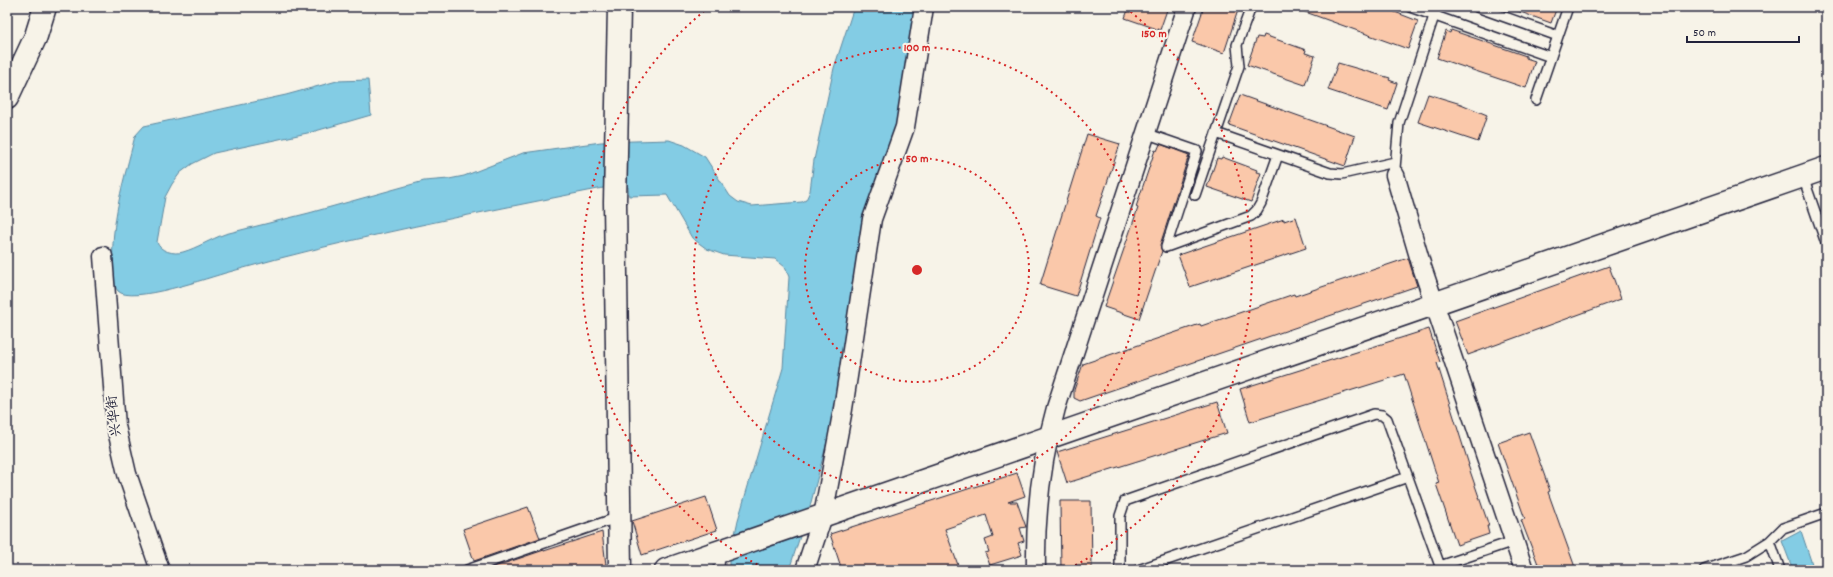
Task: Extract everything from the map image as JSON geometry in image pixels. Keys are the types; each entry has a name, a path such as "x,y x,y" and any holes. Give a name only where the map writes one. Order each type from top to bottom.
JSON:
{"street":[{"path":"7,98 32,48 44,7"},
{"path":"619,7 615,202 620,570"},
{"path":"805,570 815,519 843,410 872,219 904,127 924,7"},
{"path":"1036,570 1036,520 1039,492 1048,438 1056,408 1187,7"},
{"path":"666,570 723,556 815,519 1826,168"},
{"path":"1395,169 1434,304 1524,570"},
{"name":"兴华街","path":"103,256 116,426 127,474 160,570"}],"lane":[{"path":"1195,195 1239,66 1237,45 1251,7"},
{"path":"1410,7 1436,11 1551,57"},
{"path":"1477,7 1558,36"},
{"path":"1536,100 1568,7"},
{"path":"1216,133 1330,173 1342,174 1395,169 1399,123 1436,11"},
{"path":"1145,133 1198,151 1166,247 1250,216 1257,210 1261,203 1278,155"},
{"path":"1803,177 1826,243"},
{"path":"1120,570 1120,516 1125,501 1370,414 1378,414 1387,419 1440,566 1514,541"},
{"path":"1138,570 1408,477"},
{"path":"1704,570 1746,556 1770,541 1783,528 1826,513"},
{"path":"467,570 619,517"},
{"path":"1770,541 1780,570"}],"water":[{"path":"854,7 918,7 904,98 832,423 810,506 789,570 729,570 729,562 738,520 783,368 789,277 785,267 775,259 724,255 707,249 692,238 667,195 629,196 628,187 603,188 462,216 368,237 275,259 171,289 138,295 126,294 118,291 115,286 113,252 116,218 122,185 135,136 144,126 286,95 337,81 368,80 371,115 312,132 214,153 192,164 180,173 165,197 157,242 158,245 167,252 179,253 225,234 309,213 424,181 464,176 523,153 601,142 669,140 684,145 705,157 730,196 738,202 752,206 802,202 806,200 810,191 814,160 834,68"},
{"path":"1801,531 1814,570 1793,570 1782,541"}],"building":[{"path":"1129,7 1168,7 1160,30 1125,18"},
{"path":"1204,7 1239,7 1224,53 1192,42"},
{"path":"1298,7 1382,7 1418,21 1408,49 1297,9"},
{"path":"1512,7 1557,7 1551,23 1512,9"},
{"path":"1451,30 1526,56 1526,58 1535,61 1526,88 1437,58 1446,31 1450,33"},
{"path":"1264,35 1306,50 1305,53 1315,56 1305,85 1247,65 1257,37 1263,38"},
{"path":"1338,63 1390,78 1389,80 1397,83 1388,110 1328,90"},
{"path":"1428,94 1461,104 1487,115 1478,142 1418,122"},
{"path":"1240,95 1355,136 1345,166 1229,125"},
{"path":"1087,134 1120,144 1096,216 1100,218 1076,296 1040,285"},
{"path":"1160,144 1189,155 1160,245 1162,251 1139,319 1104,307 1138,208 1136,207 1155,150 1157,151"},
{"path":"1222,157 1257,170 1256,172 1261,173 1251,202 1207,187 1217,158 1221,159"},
{"path":"1296,217 1306,248 1190,287 1178,255 1284,219 1284,221"},
{"path":"1408,258 1417,286 1080,401 1074,398 1074,390 1083,364 1200,324 1201,326 1294,294 1295,296"},
{"path":"1609,266 1621,299 1468,355 1455,321"},
{"path":"1429,329 1440,362 1437,363 1468,465 1489,526 1487,526 1489,534 1457,545 1436,484 1439,483 1404,374 1250,422 1240,389"},
{"path":"1217,402 1227,433 1067,483 1057,452"},
{"path":"1529,432 1550,491 1548,492 1576,570 1543,570 1541,564 1538,564 1521,520 1525,519 1498,443"},
{"path":"1017,473 1025,496 1008,502 1017,502 1026,527 1020,528 1024,541 1018,543 1022,555 990,565 985,553 989,552 985,540 993,537 986,515 945,529 958,565 958,570 842,570 830,534"},
{"path":"706,497 717,530 642,555 632,521"},
{"path":"1060,501 1091,501 1092,570 1061,570"},
{"path":"528,507 540,538 474,561 463,529"},
{"path":"602,532 606,565 589,570 485,570 544,550"}]}
